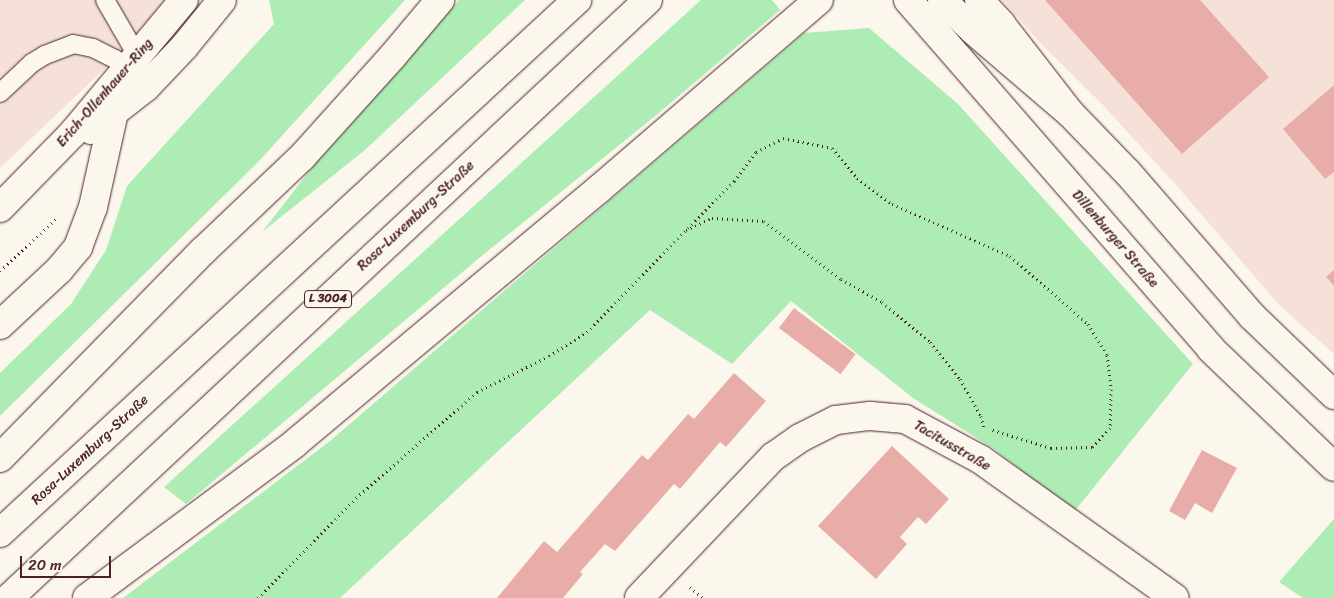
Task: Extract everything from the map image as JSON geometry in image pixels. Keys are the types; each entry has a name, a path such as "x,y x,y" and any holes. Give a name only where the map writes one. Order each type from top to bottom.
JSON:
{"main road":[{"name":"Erich-Ollenhauer-Ring","path":"0,208 24,185 133,63 184,0"},
{"name":"Erich-Ollenhauer-Ring","path":"24,185 146,87 184,47 222,0"},
{"path":"0,458 204,250 302,156 392,57 440,0"},
{"name":"Rosa-Luxemburg-Straße","path":"0,533 577,0"},
{"name":"Rosa-Luxemburg-Straße","path":"9,598 648,0"},
{"path":"87,598 294,444 606,183 819,0"},
{"name":"Dillenburger Straße","path":"908,0 1211,349 1334,467"},
{"path":"942,0 1070,113 1128,173 1252,316 1334,395"},
{"path":"978,0 1001,24 1070,113"},
{"name":"Erich-Ollenhauer-Ring","path":"0,325 59,270 78,247 93,207 114,112"},
{"name":"Tacitusstraße","path":"639,598 773,457 800,438 836,420 870,416 905,419 980,459 1175,598"}],"lane":[{"path":"105,0 133,63"},
{"path":"0,93 32,63 45,55 73,44 93,48 115,59 133,63"}],"path":[{"path":"258,598 356,498 477,392 549,356 587,332 734,181 756,152 783,138 832,148 857,178 892,204 1010,256 1088,324 1107,355 1111,389 1110,428 1092,447 1051,448 984,427"},
{"path":"0,271 58,217"},
{"path":"686,230 712,218 764,220 841,279 882,302 930,342 960,379 981,416 984,427 983,436"},
{"path":"689,586 703,598"}],"shaded area":[{"path":"0,0 172,0 115,59 0,168"},
{"path":"1002,0 1334,0 1334,354 1279,305 1176,185 1101,103 1042,45"}],"green space":[{"path":"269,0 405,0 260,160 0,416 0,373 71,304 106,250 127,186 274,24"},
{"path":"459,0 525,0 365,150 262,232 325,151"},
{"path":"701,0 772,0 780,10 654,117 484,254 186,504 164,487"},
{"path":"869,28 958,104 1193,364 1074,512 994,449 913,398 791,301 732,364 650,310 340,598 123,598 330,441 804,33"},
{"path":"1334,519 1334,598 1303,598 1279,582"}],"building":[{"path":"1045,0 1200,0 1269,77 1182,154"},
{"path":"1334,85 1334,172 1325,179 1283,129"},
{"path":"1334,270 1334,286 1326,277"},
{"path":"794,308 855,354 840,374 779,328"},
{"path":"734,373 766,401 726,447 720,442 680,489 674,484 615,551 605,544 580,572 583,574 563,598 497,598 544,541 557,552 642,455 648,460 688,414 694,419"},
{"path":"892,446 949,499 926,524 918,517 900,537 907,544 876,579 818,526"},
{"path":"1202,450 1237,468 1212,513 1195,503 1185,520 1169,511"}]}
